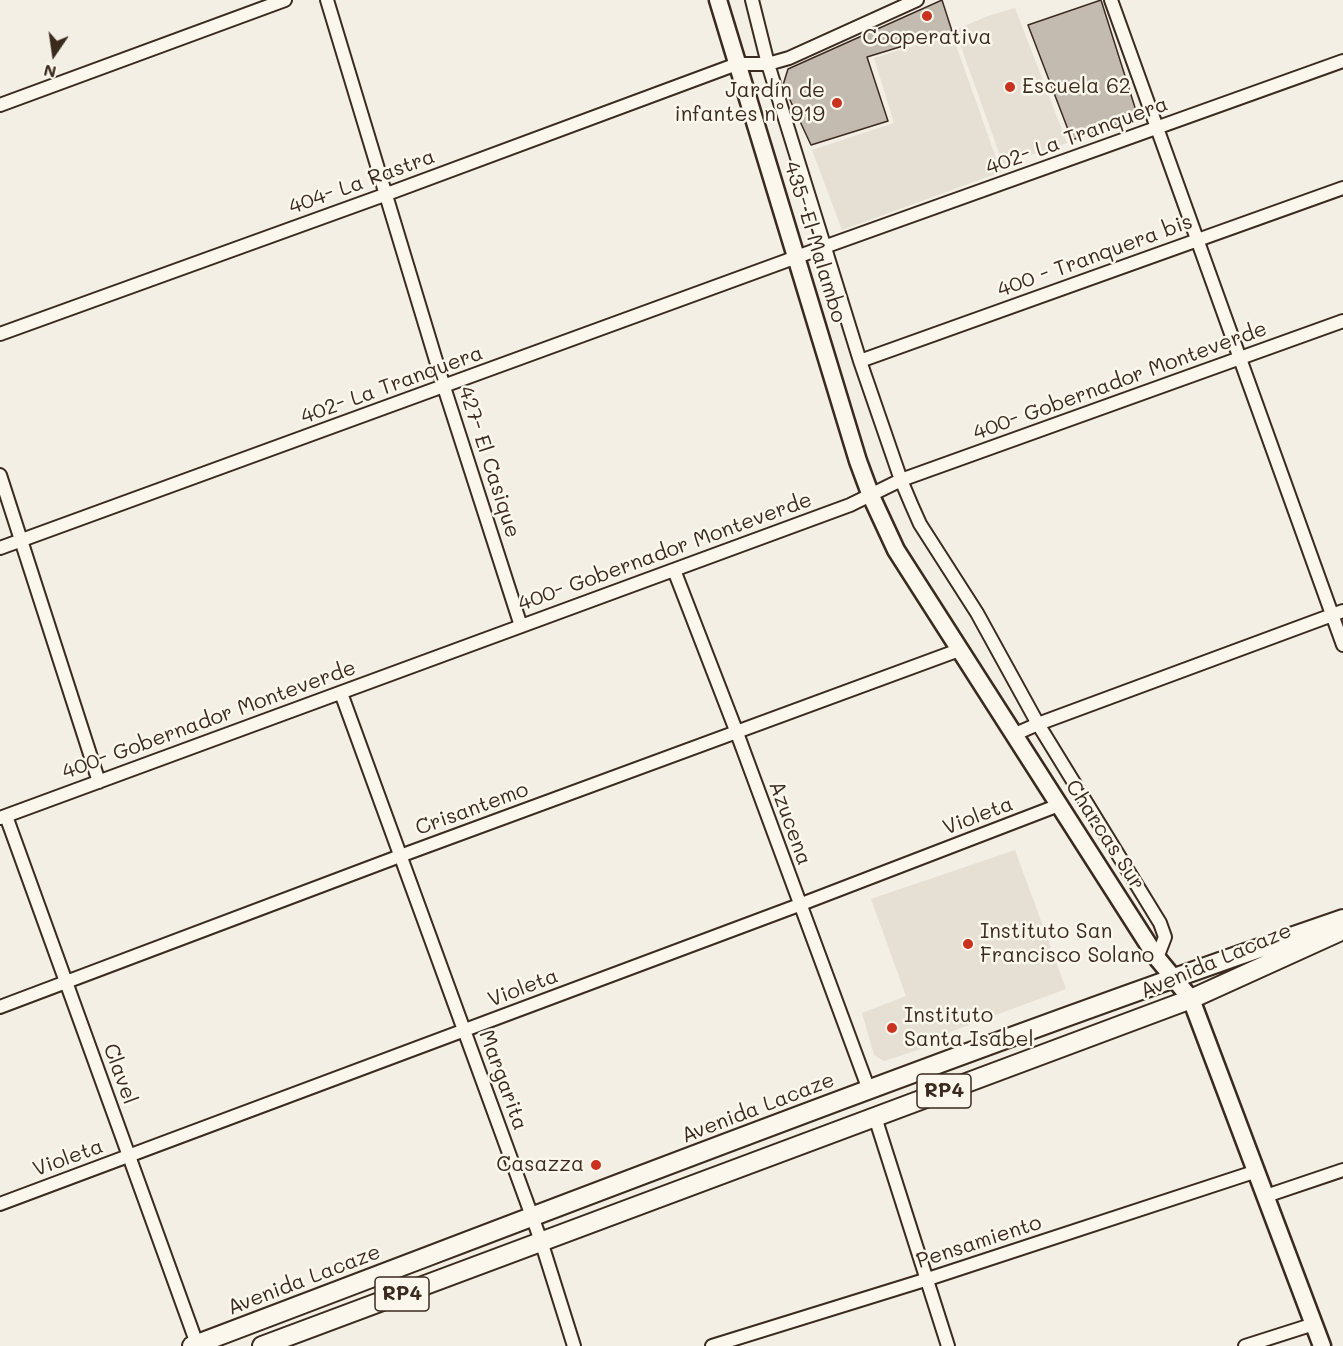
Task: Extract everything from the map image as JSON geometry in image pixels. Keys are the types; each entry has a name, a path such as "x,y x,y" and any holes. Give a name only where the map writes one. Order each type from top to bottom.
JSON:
{"main road":[{"name":"435- El Malambo","path":"718,0 871,496"},
{"name":"Charcas Sur","path":"871,496 896,550 1013,735 1157,958 1191,999 1322,1346"},
{"name":"Avenida Lacaze","path":"195,1345 868,1090 1173,977 1343,919"},
{"name":"Avenida Lacaze","path":"262,1346 1191,999 1343,930"},
{"path":"541,1241 553,1224 562,1217 630,1188 807,1122 868,1090"}],"street":[{"path":"0,105 285,0"},
{"name":"427- El Casique","path":"327,0 444,387 521,626"},
{"path":"752,0 768,64 824,247 901,480 920,524 977,613 1038,724 1160,923 1165,937 1157,958"},
{"path":"737,64 768,64 789,58 917,0"},
{"path":"1111,0 1240,359 1337,613 1343,645"},
{"name":"402- La Tranquera","path":"0,548 824,247 1343,61"},
{"name":"404- La Rastra","path":"0,334 737,64"},
{"name":"400 - Tranquera bis","path":"860,361 1343,188"},
{"name":"400- Gobernador Monteverde","path":"3,817 674,570 871,496 901,480 1343,321"},
{"path":"0,475 99,782"},
{"name":"Azucena","path":"674,570 737,733 868,1090"},
{"path":"1013,735 1337,613"},
{"name":"Crisantemo","path":"0,1007 400,856 959,650"},
{"name":"Margarita","path":"340,693 533,1217 574,1346"},
{"name":"Violeta","path":"0,1204 799,905 1059,805"},
{"name":"Clavel","path":"3,817 66,982 195,1345"},
{"path":"875,1117 948,1346"},
{"path":"1266,1196 1343,1170"},
{"name":"Pensamiento","path":"712,1346 928,1279 1257,1172"},
{"path":"1245,1346 1314,1324"}],"shaded area":[{"name":"Escuela 62","path":"1015,8 1067,143 1003,164 955,30"},
{"path":"952,34 1001,172 842,230 812,150 894,123 874,58"},
{"name":"Instituto San Francisco Solano","path":"1015,850 1066,989 923,1042 924,1048 884,1061 874,1055 862,1013 906,996 871,899"}],"building":[{"name":"Jardín de infantes n° 919","path":"942,0 952,31 867,57 888,121 811,145 783,85 788,69"},
{"path":"1101,0 1138,117 1072,140 1028,25"}],"place":[{"name":"Cooperativa","path":"927,16"},
{"name":"Escuela 62","path":"1010,87"},
{"name":"Jardín de infantes n° 919","path":"837,103"},
{"name":"Instituto San Francisco Solano","path":"968,944"},
{"name":"Instituto Santa Isabel","path":"892,1028"},
{"name":"Casazza","path":"596,1165"}]}
